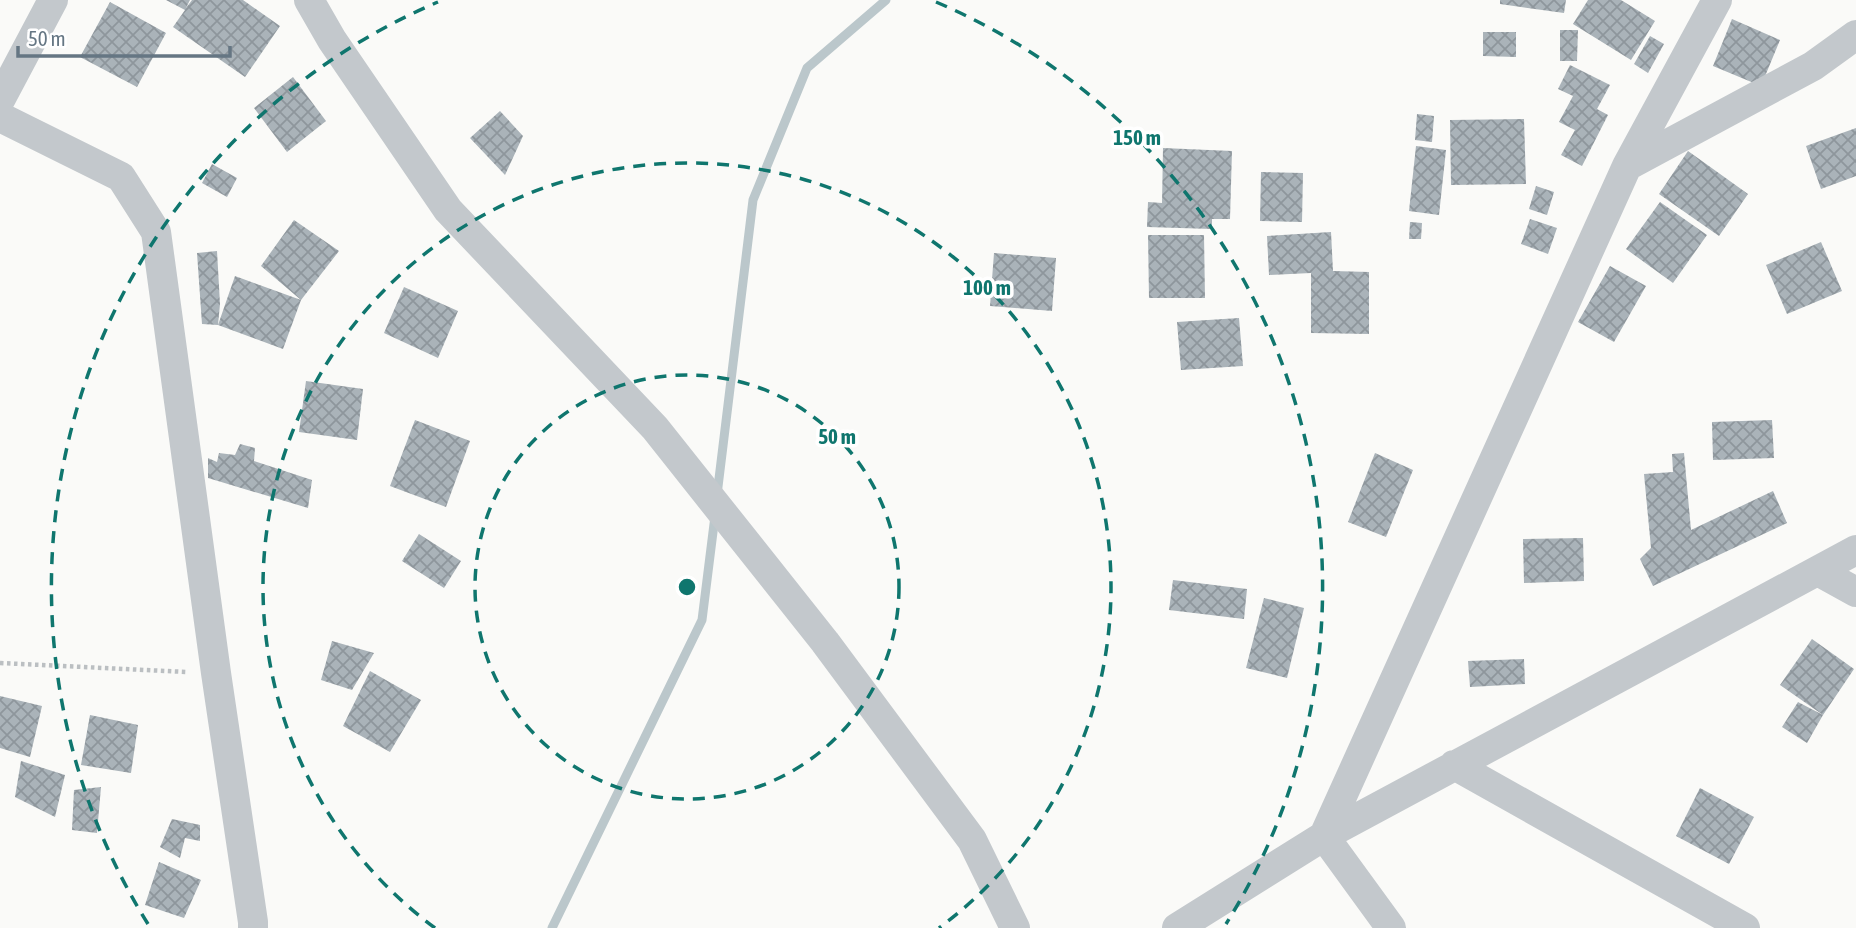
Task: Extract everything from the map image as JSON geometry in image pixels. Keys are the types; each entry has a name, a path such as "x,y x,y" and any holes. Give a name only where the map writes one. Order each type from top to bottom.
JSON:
{"street":[{"path":"0,100 53,0"},
{"path":"309,0 332,40 448,210 654,428 825,642 972,840 1015,928"},
{"path":"1324,836 1627,166 1717,0"},
{"path":"1627,166 1813,66 1856,35"},
{"path":"0,117 121,177 156,232 253,928"},
{"path":"1177,928 1324,836 1856,550"},
{"path":"1818,571 1856,592"},
{"path":"1454,765 1745,928"},
{"path":"1324,836 1391,928"}],"path":[{"path":"0,663 216,674"}],"building":[{"path":"166,0 190,0 186,8 192,0 243,0 280,26 245,77 173,27 185,10"},
{"path":"1500,0 1566,0 1564,13 1500,4"},
{"path":"1588,0 1621,0 1655,21 1631,60 1573,24"},
{"path":"110,2 166,33 137,87 80,57"},
{"path":"1732,19 1780,40 1761,86 1713,66"},
{"path":"1560,30 1578,30 1577,61 1560,61"},
{"path":"1483,32 1516,32 1516,57 1483,56"},
{"path":"1650,36 1664,44 1648,73 1634,64"},
{"path":"1570,65 1610,85 1597,109 1608,115 1582,166 1561,155 1575,130 1559,122 1573,96 1558,89"},
{"path":"293,77 326,121 287,152 254,108"},
{"path":"500,111 523,136 505,175 470,138"},
{"path":"1417,114 1434,116 1432,142 1415,140"},
{"path":"1524,119 1526,184 1451,185 1450,120"},
{"path":"1856,128 1856,176 1821,189 1806,146"},
{"path":"1416,146 1446,150 1439,215 1409,211"},
{"path":"1163,148 1232,151 1230,219 1212,219 1212,229 1147,227 1148,202 1162,203"},
{"path":"1688,151 1748,194 1719,236 1659,194"},
{"path":"212,164 237,178 227,197 202,183"},
{"path":"1261,172 1303,173 1302,222 1260,221"},
{"path":"1536,186 1554,192 1547,215 1529,209"},
{"path":"1660,202 1707,235 1673,283 1626,249"},
{"path":"1530,219 1557,228 1548,254 1521,244"},
{"path":"294,220 339,251 301,300 261,266"},
{"path":"1410,222 1422,223 1421,239 1409,239"},
{"path":"1331,232 1333,271 1369,272 1369,334 1311,333 1311,273 1269,275 1267,236"},
{"path":"1148,235 1204,235 1205,298 1149,298"},
{"path":"1821,242 1842,291 1787,314 1766,265"},
{"path":"217,251 220,304 218,325 202,324 197,253"},
{"path":"994,253 1056,258 1052,311 990,306"},
{"path":"1610,266 1646,286 1614,342 1578,322"},
{"path":"235,276 301,300 283,349 218,325"},
{"path":"404,287 458,311 438,358 384,333"},
{"path":"1239,318 1243,366 1181,370 1177,322"},
{"path":"306,381 363,389 357,440 299,432"},
{"path":"415,420 470,441 446,507 390,486"},
{"path":"1772,420 1774,458 1713,460 1712,422"},
{"path":"240,444 255,448 254,461 312,480 308,508 208,478 208,458 217,462 219,453 235,455"},
{"path":"1375,453 1413,470 1386,537 1348,522"},
{"path":"1684,453 1691,530 1773,491 1787,523 1653,586 1640,559 1651,548 1644,474 1673,472 1672,454"},
{"path":"419,534 461,561 444,588 402,561"},
{"path":"1583,538 1584,581 1524,583 1523,539"},
{"path":"1173,580 1247,589 1244,619 1169,610"},
{"path":"1264,598 1304,608 1287,678 1246,668"},
{"path":"1812,639 1854,669 1823,715 1780,685"},
{"path":"332,641 374,653 352,690 321,680"},
{"path":"1524,659 1525,684 1470,687 1468,661"},
{"path":"370,671 421,700 390,752 343,726"},
{"path":"0,696 42,706 30,757 0,748"},
{"path":"1798,702 1823,715 1807,743 1782,727"},
{"path":"90,715 138,725 131,773 81,765"},
{"path":"21,761 65,775 55,817 15,797"},
{"path":"101,787 97,833 72,830 74,790"},
{"path":"1700,788 1754,817 1729,864 1676,836"},
{"path":"172,819 200,825 200,841 185,838 180,858 160,847"},
{"path":"159,862 201,880 184,918 145,905"}],"waterway":[{"path":"717,495 753,200 807,68 886,0"},
{"path":"552,928 702,620 715,516"}]}
